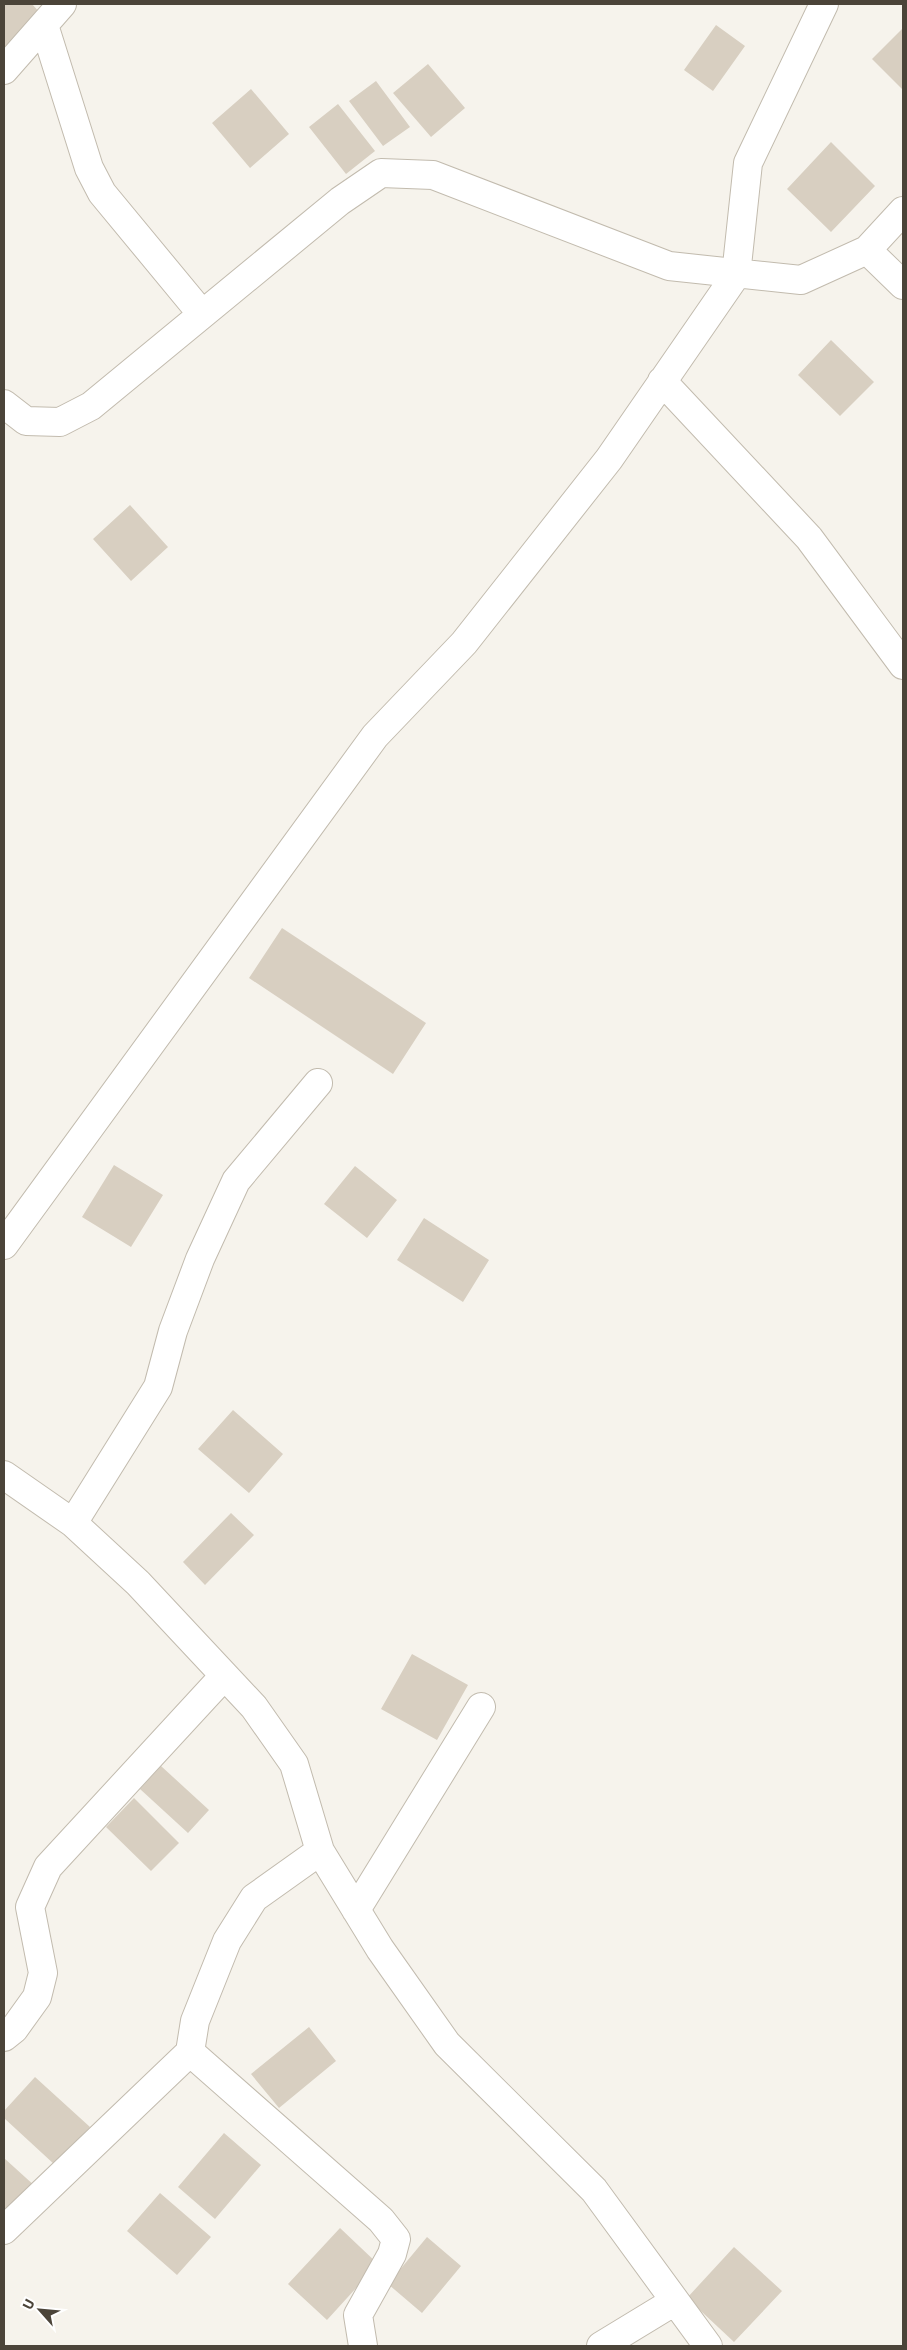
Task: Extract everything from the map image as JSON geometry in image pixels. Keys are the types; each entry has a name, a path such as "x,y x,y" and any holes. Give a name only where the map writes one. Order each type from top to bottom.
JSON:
{"street":[{"path":"4,70 62,4"},
{"path":"4,1246 375,736 464,643 609,459 736,274 748,164 824,4"},
{"path":"44,25 89,168 102,193 202,314"},
{"path":"4,404 26,421 60,422 91,406 340,201 381,174 433,175 669,266 801,280 867,250 903,211"},
{"path":"867,250 903,285"},
{"path":"662,381 809,538 903,665"},
{"path":"73,1523 158,1387 177,1322 200,1259 236,1181 318,1083"},
{"path":"4,1475 73,1523 138,1584 254,1707 294,1764 320,1852 380,1949 447,2044 594,2190 708,2346"},
{"path":"4,2037 14,2029 37,1997 43,1973 30,1907 48,1867 224,1676"},
{"path":"356,1910 482,1707"},
{"path":"4,2230 190,2052 195,2020 227,1941 254,1898 320,1852"},
{"path":"190,2052 381,2220 396,2239 392,2254 358,2315 362,2346"},
{"path":"601,2346 675,2301"}],"building":[{"path":"4,4 32,4 41,14 4,49"},
{"path":"716,25 745,46 713,91 684,70"},
{"path":"903,28 903,90 872,59"},
{"path":"428,64 465,108 431,137 393,93"},
{"path":"376,81 410,127 383,146 349,101"},
{"path":"251,89 289,134 250,168 212,123"},
{"path":"338,104 375,151 346,174 309,127"},
{"path":"831,142 875,186 831,232 787,189"},
{"path":"831,340 874,382 840,416 798,375"},
{"path":"130,505 168,547 131,581 93,539"},
{"path":"282,928 426,1023 393,1074 249,978"},
{"path":"114,1165 163,1195 131,1247 82,1217"},
{"path":"355,1166 397,1200 367,1238 324,1204"},
{"path":"424,1218 489,1260 463,1302 397,1260"},
{"path":"233,1410 283,1454 249,1493 198,1449"},
{"path":"231,1513 254,1535 205,1585 183,1562"},
{"path":"412,1654 468,1685 437,1740 381,1709"},
{"path":"161,1766 209,1810 188,1833 140,1789"},
{"path":"134,1798 179,1843 151,1871 106,1827"},
{"path":"309,2027 336,2061 279,2108 251,2074"},
{"path":"35,2077 90,2127 55,2165 4,2118 4,2111"},
{"path":"224,2133 261,2165 215,2219 178,2187"},
{"path":"4,2158 36,2187 4,2218"},
{"path":"160,2193 211,2237 177,2275 127,2231"},
{"path":"340,2228 378,2264 327,2320 288,2284"},
{"path":"427,2237 461,2266 422,2313 388,2284"},
{"path":"734,2247 782,2291 734,2342 687,2298"}]}
